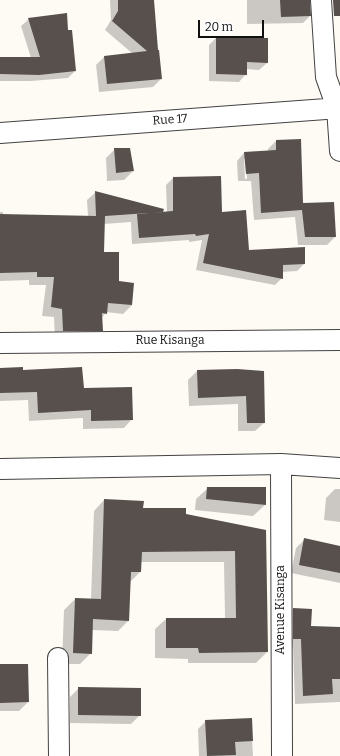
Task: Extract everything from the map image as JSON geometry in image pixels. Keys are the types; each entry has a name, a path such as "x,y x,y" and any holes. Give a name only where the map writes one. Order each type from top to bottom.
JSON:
{"street":[{"path":"321,0 326,77 339,108 340,150"},
{"name":"Rue 17","path":"0,133 339,108"},
{"name":"Rue Kisanga","path":"0,343 340,340"},
{"path":"0,469 281,464 340,468"},
{"name":"Avenue Kisanga","path":"281,464 282,756"},
{"path":"58,658 59,756"}],"building":[{"path":"118,0 154,0 162,79 107,84 104,56 147,51 112,21 118,11"},
{"path":"280,0 310,0 311,16 281,17"},
{"path":"333,0 340,0 340,16 334,16"},
{"path":"67,13 68,30 72,30 76,71 39,75 0,74 0,57 40,57 28,18"},
{"path":"216,37 268,38 268,63 247,62 247,75 216,74"},
{"path":"301,139 303,203 334,202 336,237 305,237 302,210 261,213 259,173 246,174 244,152 276,150 276,140"},
{"path":"114,148 130,148 134,171 116,173"},
{"path":"221,176 222,212 246,210 249,250 305,247 305,264 283,265 283,279 203,263 209,234 196,236 195,234 139,238 137,214 173,211 173,177"},
{"path":"95,191 164,209 163,212 105,216 104,252 119,252 119,281 134,283 132,305 108,303 107,314 102,313 103,331 63,331 62,309 51,307 54,277 37,277 37,272 0,273 0,214 96,216"},
{"path":"23,367 23,370 82,367 84,388 132,387 133,420 91,421 91,410 38,413 37,392 0,393 0,368"},
{"path":"237,369 264,371 265,423 247,423 246,396 198,398 197,370"},
{"path":"207,487 266,487 266,505 206,499"},
{"path":"104,499 144,501 143,508 186,508 186,514 266,530 268,652 199,653 198,648 166,648 166,618 236,618 235,551 142,552 141,572 131,572 129,621 93,619 92,654 73,653 75,598 101,599"},
{"path":"304,538 340,546 340,573 299,565"},
{"path":"293,608 312,609 311,626 340,627 340,679 332,679 333,694 303,696 301,639 293,639"},
{"path":"0,664 28,664 29,702 0,703"},
{"path":"78,687 141,688 141,716 78,715"},
{"path":"252,718 253,741 235,742 236,755 207,756 205,720"}]}
